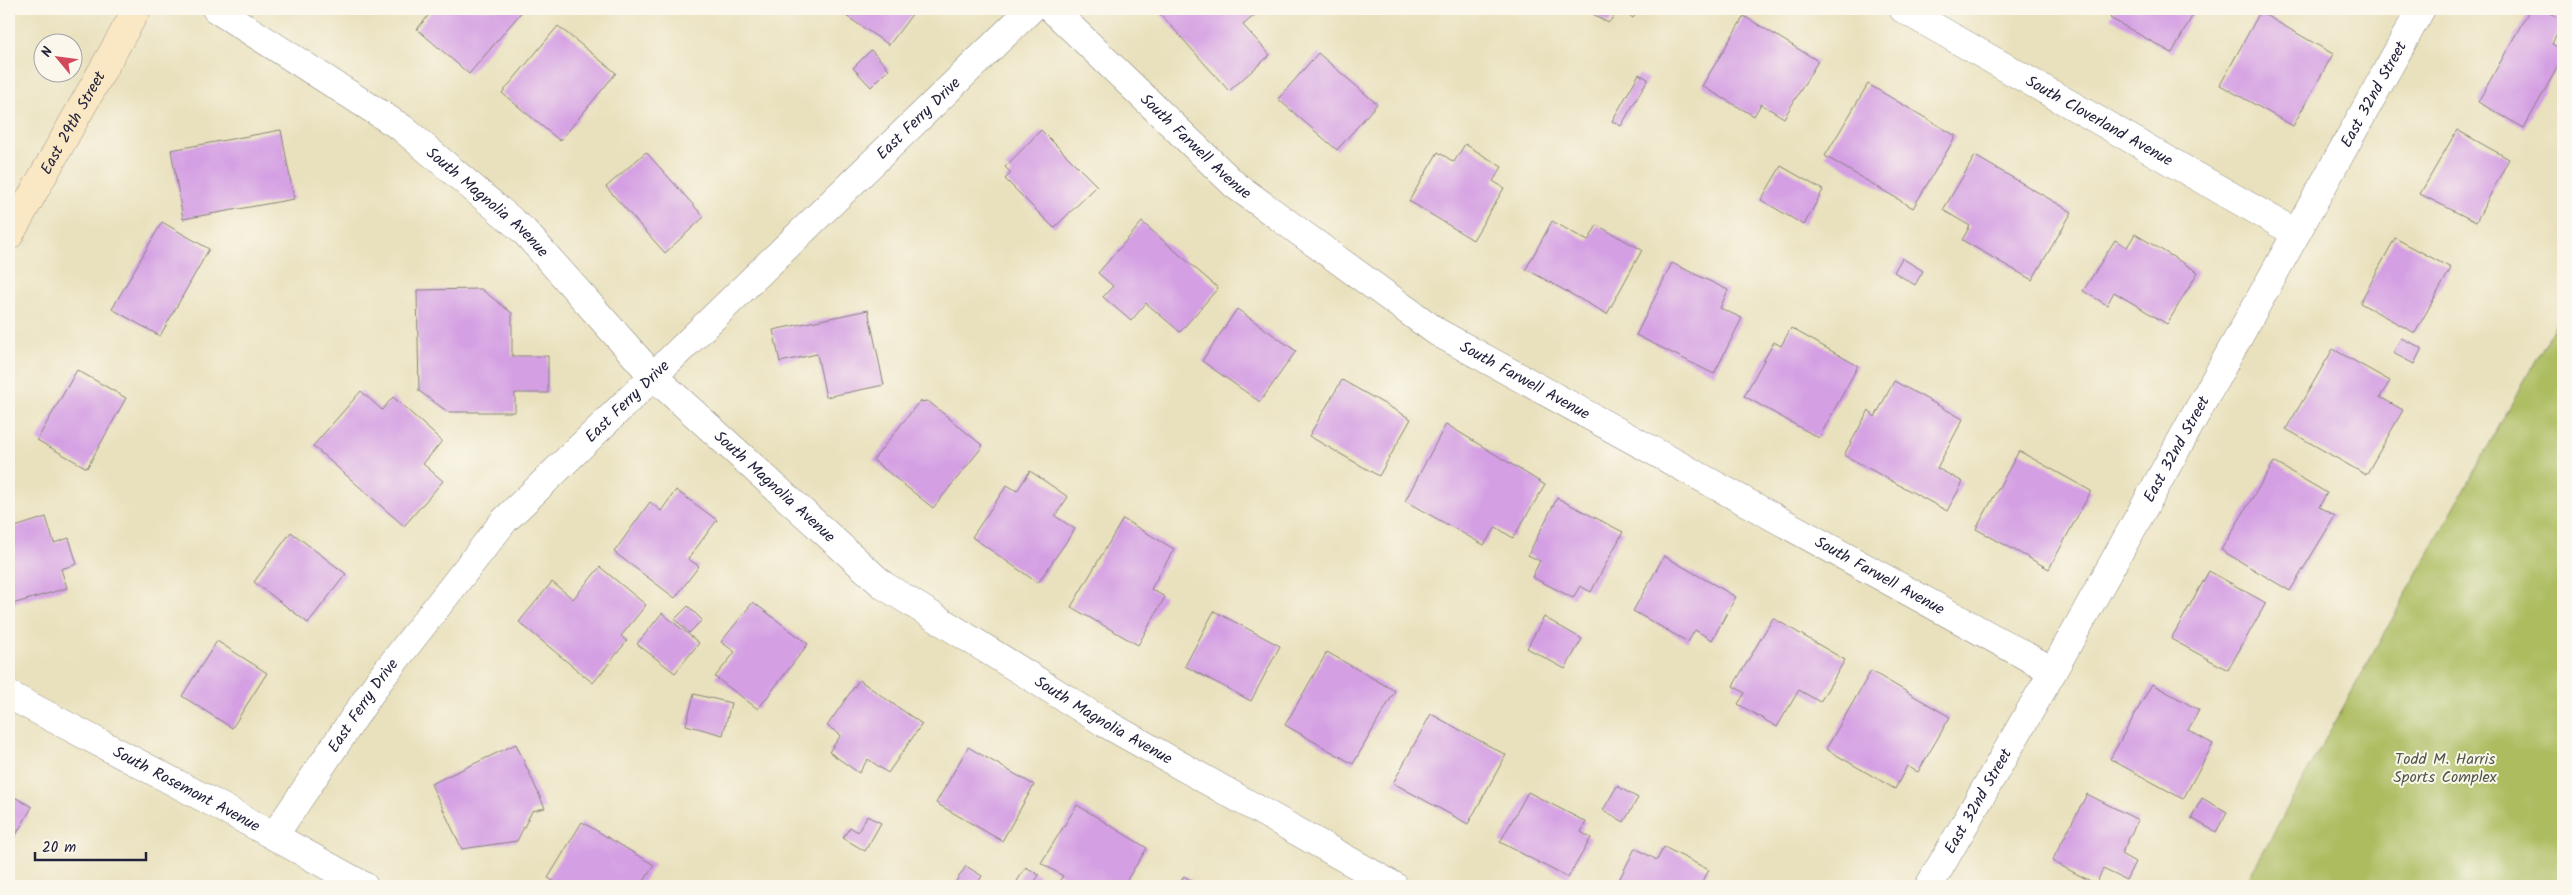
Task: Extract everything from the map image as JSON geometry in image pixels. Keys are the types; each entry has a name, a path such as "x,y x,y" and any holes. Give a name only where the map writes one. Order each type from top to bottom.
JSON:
{"street":[{"name":"East 29th Street","path":"9,236 137,9"},
{"name":"South Magnolia Avenue","path":"216,9 410,134 524,231 653,376 884,585 1105,723 1394,886"},
{"name":"East Ferry Drive","path":"274,836 378,682 504,521 1031,9"},
{"name":"South Farwell Avenue","path":"1052,9 1235,185 1437,332 2053,671"},
{"name":"South Cloverland Avenue","path":"1903,9 2296,233"},
{"name":"East 32nd Street","path":"1928,886 2053,671 2422,9"},
{"name":"South Rosemont Avenue","path":"9,695 364,886"}],"green space":[{"name":"Todd M. Harris Sports Complex","path":"2563,311 2563,886 2244,886"}],"building":[{"path":"434,9 524,9 469,74 417,29"},
{"path":"836,9 916,9 889,45"},
{"path":"1156,9 1262,9 1243,25 1270,55 1229,91"},
{"path":"1585,9 1621,9 1608,23"},
{"path":"1621,9 1639,9 1633,18"},
{"path":"2115,9 2196,9 2172,53 2110,18"},
{"path":"2530,9 2543,9 2563,20 2552,44 2563,50 2563,57 2524,128 2478,102"},
{"path":"2260,12 2333,54 2293,126 2220,85"},
{"path":"1744,16 1818,61 1784,118 1761,104 1754,116 1702,86"},
{"path":"558,26 616,73 560,141 502,93"},
{"path":"871,50 889,69 871,87 853,68"},
{"path":"1318,53 1377,104 1337,150 1278,99"},
{"path":"1639,74 1648,79 1621,126 1612,121"},
{"path":"1868,84 1956,136 1913,208 1825,156"},
{"path":"281,130 294,199 183,219 171,150"},
{"path":"1041,130 1097,186 1054,228 1005,179 1011,173 1005,167"},
{"path":"2457,130 2509,159 2476,222 2420,194"},
{"path":"1465,144 1502,167 1493,181 1504,188 1473,240 1409,201 1438,152 1454,162"},
{"path":"646,152 704,217 665,253 606,187"},
{"path":"1975,156 2072,212 2032,280 1962,240 1970,226 1943,210"},
{"path":"1781,166 1823,190 1804,225 1761,200"},
{"path":"1552,221 1588,241 1597,225 1642,250 1607,314 1526,269"},
{"path":"162,222 209,249 160,336 112,309"},
{"path":"1142,222 1218,288 1180,332 1146,303 1131,321 1103,297 1113,286 1098,273"},
{"path":"2135,234 2198,272 2167,324 2114,292 2107,305 2083,291 2115,240 2127,247"},
{"path":"2395,238 2451,268 2415,333 2360,303"},
{"path":"1902,258 1923,271 1915,285 1894,272"},
{"path":"1672,263 1728,290 1720,308 1742,318 1714,374 1636,335"},
{"path":"481,289 512,313 512,356 548,356 548,393 515,393 515,412 448,412 419,391 417,290"},
{"path":"1237,309 1296,351 1260,402 1202,361"},
{"path":"868,310 884,385 826,397 817,354 780,362 773,330"},
{"path":"1791,328 1858,366 1819,438 1744,396 1774,342 1781,346"},
{"path":"2401,338 2422,348 2414,364 2393,353"},
{"path":"2333,349 2390,381 2380,397 2403,410 2366,475 2286,429"},
{"path":"77,370 126,398 87,468 37,440"},
{"path":"1342,380 1411,419 1379,476 1309,436"},
{"path":"1894,381 1963,419 1937,468 1963,482 1947,511 1844,455 1869,410 1875,417"},
{"path":"361,391 382,410 393,397 442,441 423,464 443,481 404,526 313,446"},
{"path":"928,401 983,446 933,508 873,460 919,402"},
{"path":"1446,424 1545,485 1513,538 1496,527 1484,545 1405,501"},
{"path":"2019,451 2091,491 2049,569 1976,529"},
{"path":"2274,462 2327,493 2319,507 2335,516 2290,591 2221,550"},
{"path":"1030,471 1068,497 1055,516 1075,529 1038,583 972,537 1007,485 1017,491"},
{"path":"676,490 717,520 688,559 699,566 675,598 614,552 650,502 661,511"},
{"path":"1557,498 1623,532 1591,592 1580,586 1573,598 1532,577 1540,561 1528,555"},
{"path":"46,517 54,543 69,538 77,564 61,569 67,588 9,605 9,529"},
{"path":"1123,519 1174,549 1151,589 1165,597 1138,645 1071,607"},
{"path":"291,532 346,574 308,623 254,582"},
{"path":"1664,556 1736,597 1712,640 1695,630 1688,642 1633,611"},
{"path":"600,567 646,605 621,636 627,641 593,683 519,622 552,582 573,599"},
{"path":"2209,571 2266,603 2228,670 2171,639"},
{"path":"753,602 808,644 758,709 715,677 735,652 721,642"},
{"path":"688,606 702,620 689,633 675,619"},
{"path":"1214,611 1280,646 1251,701 1185,666"},
{"path":"662,613 699,643 675,673 637,644"},
{"path":"1544,617 1582,639 1565,669 1527,648"},
{"path":"1773,618 1845,660 1820,702 1799,690 1777,727 1738,704 1745,693 1733,686"},
{"path":"217,641 267,673 232,728 182,696"},
{"path":"1327,652 1395,691 1353,764 1285,725"},
{"path":"1871,671 1950,717 1918,772 1907,766 1895,789 1826,749"},
{"path":"859,680 922,724 888,773 868,759 859,773 829,752 841,735 827,726"},
{"path":"2152,684 2199,710 2188,730 2213,744 2183,799 2110,759"},
{"path":"694,694 731,703 723,735 686,725"},
{"path":"1431,714 1506,755 1468,824 1393,783"},
{"path":"516,744 545,808 532,811 517,841 462,849 431,784"},
{"path":"968,747 1034,785 1002,841 936,803"},
{"path":"1617,786 1638,798 1624,822 1603,810"},
{"path":"1528,792 1586,822 1581,832 1591,838 1568,878 1500,842"},
{"path":"9,794 32,807 9,847"},
{"path":"2087,794 2138,820 2121,854 2135,862 2126,880 2103,869 2096,884 2052,861"},
{"path":"2202,798 2227,812 2216,832 2191,818"},
{"path":"1077,805 1147,848 1123,886 1109,880 1105,886 1056,886 1063,876 1041,863"},
{"path":"867,816 881,823 865,851 843,838 850,827 858,832"},
{"path":"582,822 654,865 641,886 562,886 548,878"},
{"path":"1664,847 1709,870 1700,886 1616,886 1635,848 1657,860"},
{"path":"966,866 982,876 976,886 953,886"},
{"path":"1026,867 1039,875 1032,886 1014,886"},
{"path":"1184,876 1200,886 1178,886"}]}
